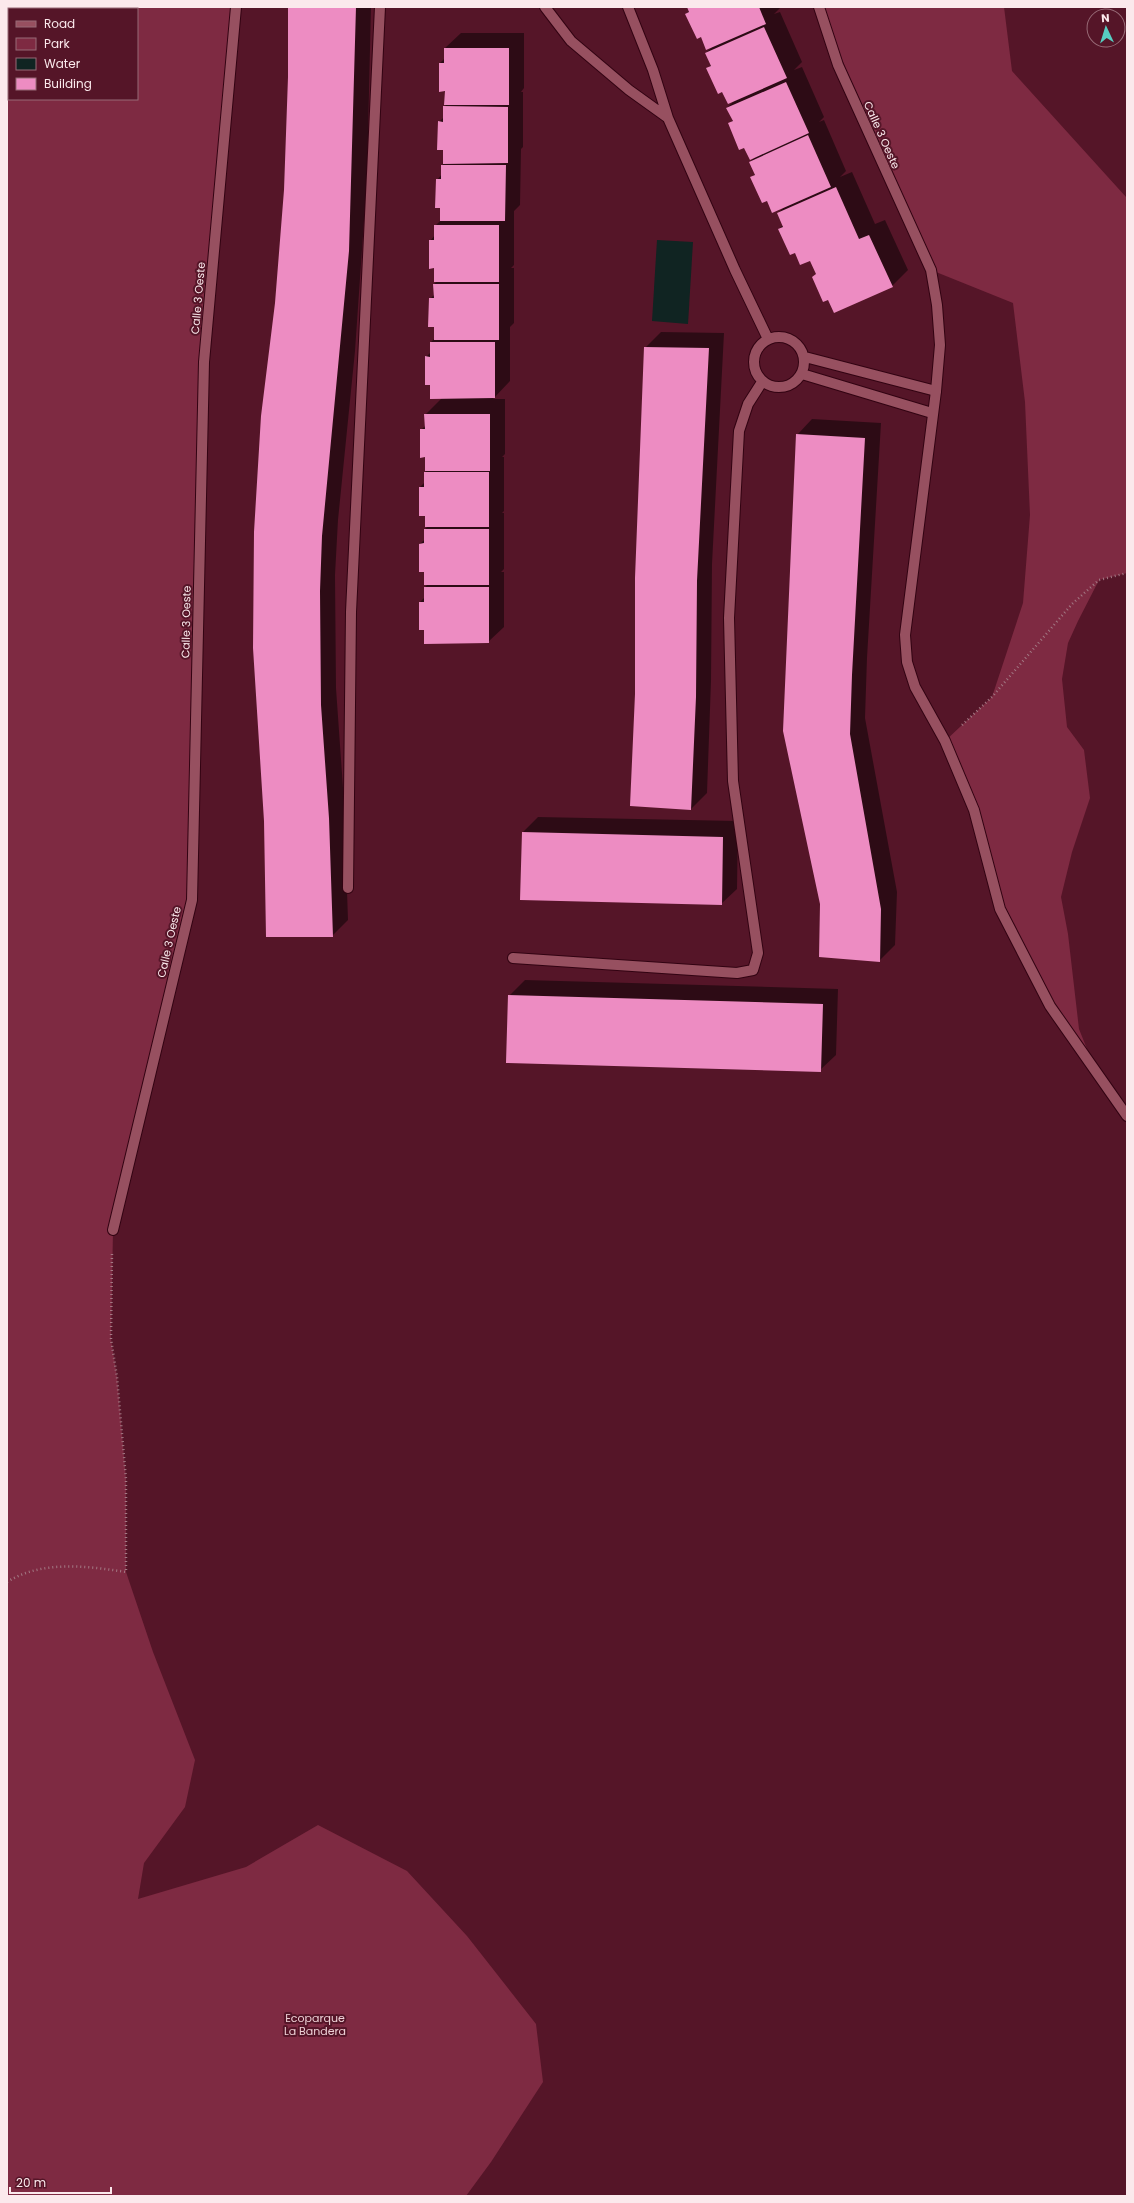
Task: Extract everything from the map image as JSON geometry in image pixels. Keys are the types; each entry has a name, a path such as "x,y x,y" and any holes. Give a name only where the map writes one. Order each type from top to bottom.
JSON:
{"street":[{"name":"Calle 3 Oeste","path":"113,1230 192,900 204,362 236,7"},
{"path":"348,888 351,612 380,7"},
{"path":"545,7 571,41 629,90 668,118"},
{"path":"628,7 653,70 668,118 735,270 768,339"},
{"name":"Calle 3 Oeste","path":"819,7 838,65 931,270 937,305 940,345 936,391 905,635 907,662 916,686 945,740 974,810 1000,909 1050,1006 1127,1116"},
{"path":"780,336 792,339 800,347 805,357 802,374 794,383 784,388 772,387 762,382 755,371 753,358 758,347 768,339 780,336"},
{"path":"805,357 936,391"},
{"path":"802,374 932,414"},
{"path":"513,958 737,973 753,970 758,953 733,781 729,618 739,431 748,404 762,382"}],"path":[{"path":"945,740 992,697 1078,600 1099,580 1127,573"},
{"path":"7,1582 14,1577 46,1567 92,1567 126,1572 126,1479 117,1377 110,1339 113,1230"}],"green space":[{"name":"Ecoparque La Bandera","path":"7,7 236,7 204,362 192,900 113,1230 111,1339 117,1377 126,1479 126,1572 153,1652 195,1760 185,1807 144,1863 138,1899 246,1867 318,1825 407,1871 467,1936 536,2024 543,2082 491,2162 466,2196 7,2196"},
{"path":"819,7 1004,7 1012,71 1126,197 1127,573 1099,580 1068,643 1062,679 1067,727 1084,750 1090,798 1072,852 1061,897 1068,934 1079,1029 1095,1069 1050,1006 1000,909 974,810 945,741 992,697 1023,603 1030,515 1025,402 1013,303 931,270 838,65"}],"water":[{"path":"657,240 693,242 688,324 652,321"}],"building":[{"path":"288,7 356,7 349,251 322,536 320,591 321,705 329,818 333,937 266,937 264,821 253,648 254,532 261,416 275,303 284,190 288,77"},
{"path":"687,7 759,7 766,24 706,50 701,37 697,39 685,14 689,12"},
{"path":"764,27 787,78 728,104 722,92 718,94 706,68 711,66 705,53"},
{"path":"444,48 509,48 509,105 444,105 445,91 439,92 439,63 444,63"},
{"path":"786,82 809,133 750,160 744,148 739,150 728,123 733,121 726,108"},
{"path":"443,106 508,107 508,163 443,164 443,150 437,150 438,121 443,122"},
{"path":"808,135 831,187 772,213 767,201 762,203 750,177 755,175 749,162"},
{"path":"441,165 506,165 505,221 440,221 440,208 435,208 436,179 441,179"},
{"path":"836,187 859,239 869,235 893,287 834,313 828,300 823,302 812,277 816,274 810,261 800,265 795,253 790,255 778,229 783,227 777,213"},
{"path":"434,225 499,225 499,282 434,282 434,268 429,269 429,240 434,240"},
{"path":"433,284 499,284 499,340 434,340 434,327 428,327 429,298 434,298"},
{"path":"430,342 495,342 495,398 430,399 430,385 425,385 425,356 430,357"},
{"path":"644,347 709,348 697,581 696,697 691,810 630,806 635,694 635,578"},
{"path":"424,414 490,414 490,471 425,471 425,457 420,458 420,429 425,429"},
{"path":"796,434 865,438 850,734 881,909 880,962 819,957 820,904 783,731"},
{"path":"424,472 489,472 489,527 425,527 425,516 419,516 419,487 424,487"},
{"path":"424,529 489,529 489,585 424,585 424,572 419,572 419,544 424,543"},
{"path":"424,587 489,587 489,643 424,644 424,630 419,630 419,602 424,602"},
{"path":"522,832 723,837 722,905 520,900"},
{"path":"508,995 823,1004 821,1072 506,1063"}]}
